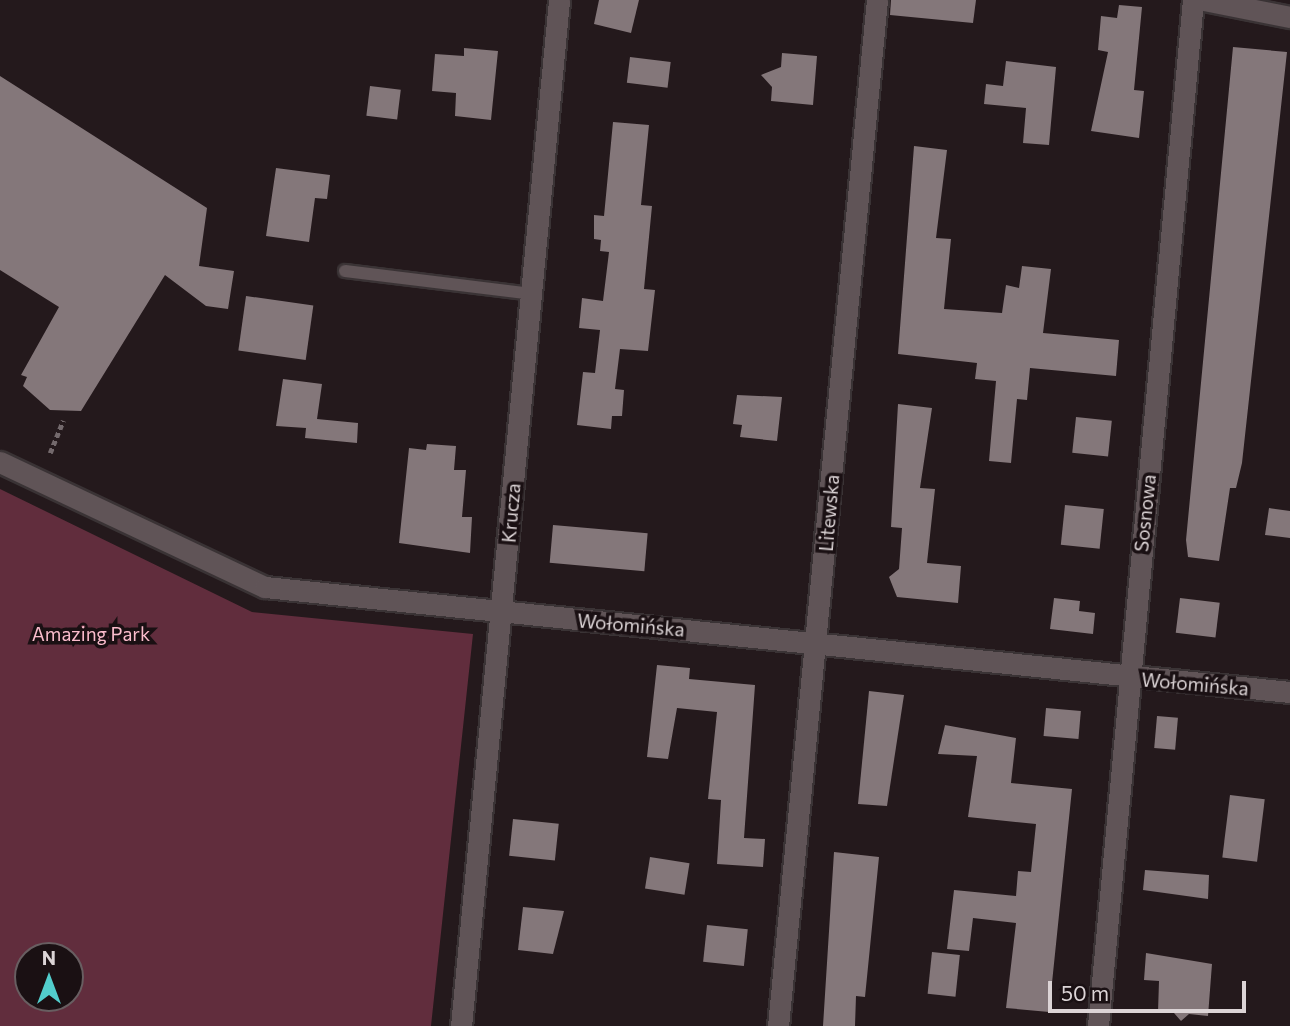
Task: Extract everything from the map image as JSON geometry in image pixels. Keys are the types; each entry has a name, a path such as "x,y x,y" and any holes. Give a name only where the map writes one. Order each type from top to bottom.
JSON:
{"street":[{"name":"Krucza","path":"461,1026 559,0"},
{"name":"Litewska","path":"778,1026 877,0"},
{"name":"Sosnowa","path":"1098,1026 1193,0"},
{"path":"1204,0 1290,17"},
{"name":"Wołomińska","path":"0,462 265,587 502,613 817,642 1129,678 1290,692"}],"lane":[{"path":"345,271 532,294"}],"path":[{"path":"50,453 64,421"}],"green space":[{"name":"Amazing Park","path":"0,489 252,612 473,634 431,1026 0,1026"}],"building":[{"path":"599,0 639,0 631,33 594,24"},
{"path":"891,0 976,0 973,23 890,15"},
{"path":"1119,5 1142,7 1134,90 1144,91 1139,138 1091,131 1108,52 1098,50 1101,16 1117,18"},
{"path":"1233,47 1287,52 1242,463 1236,488 1230,488 1219,561 1188,557 1186,540"},
{"path":"464,48 498,51 491,120 455,116 456,93 432,91 435,54 464,56"},
{"path":"782,53 817,56 813,105 771,101 772,87 761,75 781,67"},
{"path":"630,57 671,62 668,88 627,83"},
{"path":"1006,61 1056,67 1049,145 1023,143 1026,108 984,104 986,84 1003,86"},
{"path":"0,76 207,208 199,266 234,271 228,309 206,306 165,275 81,411 50,410 23,386 27,377 21,375 59,307 0,270"},
{"path":"370,86 401,90 397,120 366,116"},
{"path":"613,122 649,125 641,205 652,206 644,289 655,290 648,351 620,349 615,389 624,390 622,416 612,416 611,429 577,425 583,372 595,373 600,330 579,328 582,298 603,301 609,252 600,251 601,240 594,239 594,215 604,216"},
{"path":"914,146 947,150 936,238 951,239 944,309 1002,313 1006,285 1019,288 1022,266 1051,269 1043,333 1119,340 1116,376 1030,368 1027,400 1017,399 1011,463 989,461 996,381 975,379 977,363 898,354"},
{"path":"276,168 330,175 327,199 315,198 309,242 266,236"},
{"path":"246,296 313,305 306,360 238,350"},
{"path":"283,379 322,384 317,419 358,423 357,443 305,438 306,428 276,426"},
{"path":"737,395 782,397 777,441 740,437 742,425 733,424"},
{"path":"898,404 932,408 920,488 935,489 927,563 961,566 958,603 897,597 889,577 899,569 902,528 891,527"},
{"path":"1076,417 1112,421 1108,457 1072,453"},
{"path":"427,444 456,446 454,470 466,470 462,517 472,517 470,553 399,543 409,448 426,450"},
{"path":"1065,505 1104,509 1100,549 1061,545"},
{"path":"1269,508 1290,511 1290,538 1265,535"},
{"path":"553,525 648,533 644,571 550,563"},
{"path":"1054,598 1080,601 1079,611 1095,613 1093,634 1050,629"},
{"path":"1180,598 1220,603 1215,638 1176,633"},
{"path":"657,665 690,668 689,679 755,685 744,838 765,839 763,867 717,864 721,800 708,799 717,712 677,708 668,759 647,757"},
{"path":"869,691 904,695 887,806 858,804"},
{"path":"1046,708 1081,711 1078,739 1044,736"},
{"path":"1157,716 1178,718 1175,750 1154,748"},
{"path":"945,725 1016,738 1011,783 1072,789 1049,1012 1006,1008 1016,923 973,918 969,951 947,949 954,890 1016,896 1018,871 1031,872 1036,824 968,817 977,756 938,754"},
{"path":"1230,795 1265,799 1257,862 1222,858"},
{"path":"513,819 559,824 555,861 509,856"},
{"path":"834,852 879,857 865,997 856,996 855,1026 823,1026"},
{"path":"650,857 690,863 685,895 645,889"},
{"path":"1145,870 1209,875 1208,899 1143,890"},
{"path":"523,907 564,911 553,954 518,950"},
{"path":"707,925 748,929 744,966 703,962"},
{"path":"932,952 960,955 955,997 928,994"},
{"path":"1146,953 1212,964 1208,1016 1189,1014 1181,1021 1174,1013 1158,1012 1159,981 1144,980"}]}
